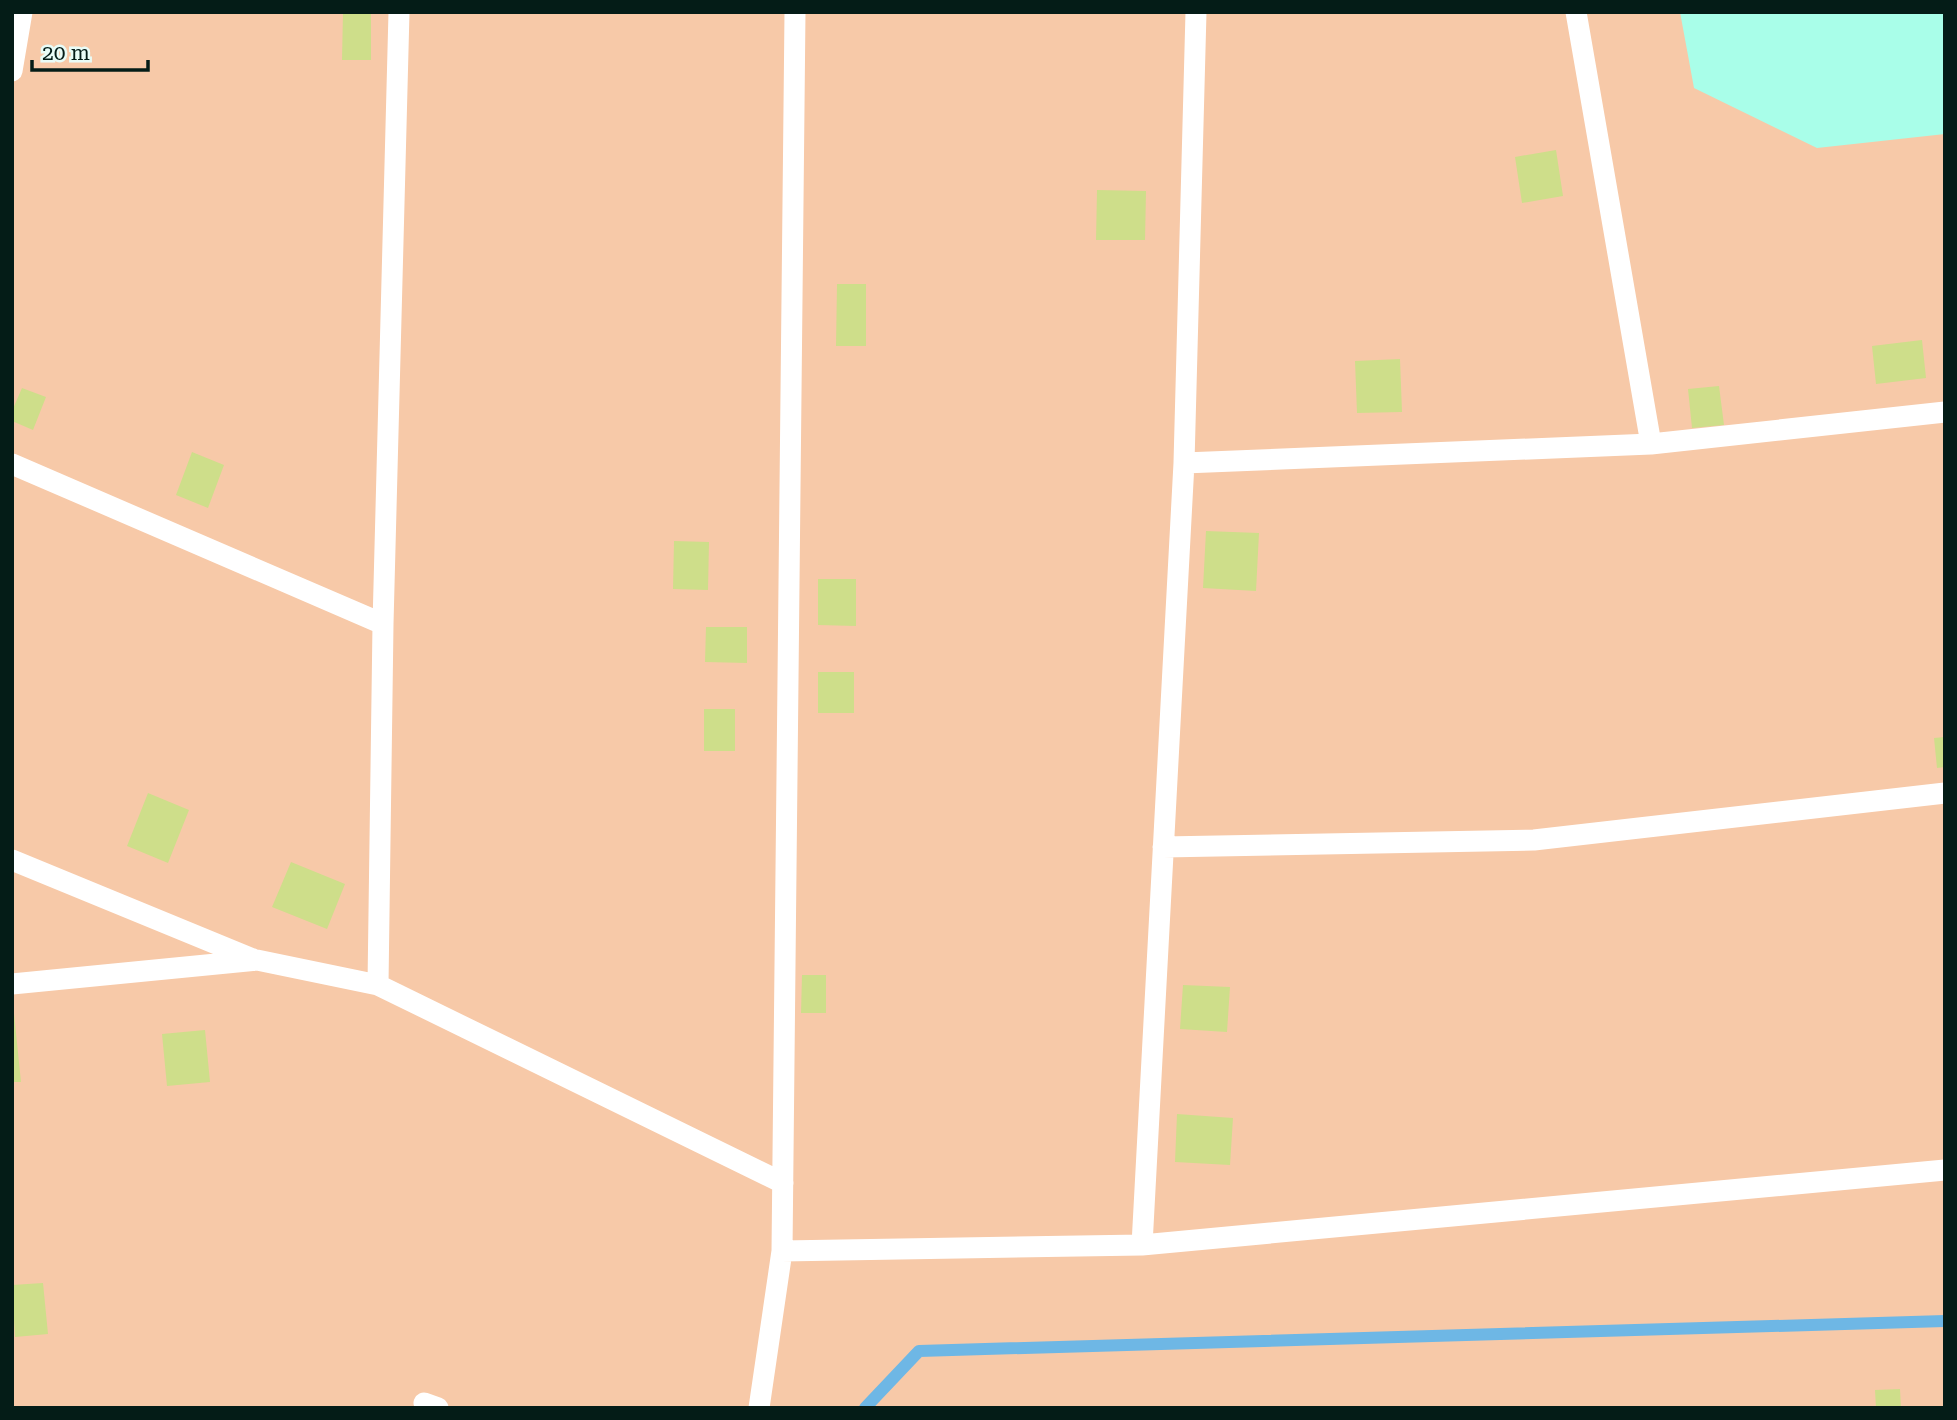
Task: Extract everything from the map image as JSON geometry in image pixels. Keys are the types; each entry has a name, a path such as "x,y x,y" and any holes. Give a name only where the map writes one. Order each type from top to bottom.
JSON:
{"lane":[{"path":"12,71 22,12"},
{"path":"378,985 383,624 399,12"},
{"path":"759,1408 782,1251 795,12"},
{"path":"1142,1245 1184,463 1196,12"},
{"path":"1576,12 1651,444"},
{"path":"1184,463 1651,444 1945,412"},
{"path":"12,464 383,624"},
{"path":"1163,847 1534,840 1945,793"},
{"path":"12,860 257,960 378,985 783,1183"},
{"path":"12,984 257,960"},
{"path":"782,1251 1142,1245 1945,1170"}],"shaded area":[{"path":"12,12 1680,12 1694,88 1817,148 1945,134 1945,1408 12,1408"}],"building":[{"path":"343,12 371,12 371,60 342,60"},
{"path":"1556,150 1563,196 1522,203 1515,157"},
{"path":"1097,190 1146,191 1145,240 1096,240"},
{"path":"837,284 866,284 866,346 836,346"},
{"path":"1922,340 1926,378 1876,384 1872,346"},
{"path":"1400,359 1402,412 1357,413 1355,361"},
{"path":"1719,386 1724,425 1692,428 1688,389"},
{"path":"22,388 46,397 33,430 12,421 12,411"},
{"path":"192,452 224,465 208,508 176,495"},
{"path":"1206,531 1259,533 1256,591 1203,588"},
{"path":"674,541 709,542 708,590 673,589"},
{"path":"818,579 856,579 856,626 818,625"},
{"path":"706,627 747,627 747,663 705,662"},
{"path":"818,672 854,672 854,713 818,713"},
{"path":"704,709 735,709 735,751 704,751"},
{"path":"1945,737 1945,767 1937,768 1934,738"},
{"path":"148,793 189,810 168,863 127,846"},
{"path":"291,862 345,884 327,929 272,907"},
{"path":"802,975 826,975 826,1013 801,1013"},
{"path":"1183,985 1230,987 1227,1032 1180,1029"},
{"path":"14,1013 21,1082 12,1082"},
{"path":"205,1030 210,1082 167,1086 162,1034"},
{"path":"1177,1114 1233,1118 1230,1165 1175,1162"},
{"path":"43,1283 48,1334 15,1337 12,1285"},
{"path":"1900,1389 1901,1408 1876,1408 1875,1390"}],"waterway":[{"path":"865,1408 919,1351 1945,1321"}]}
